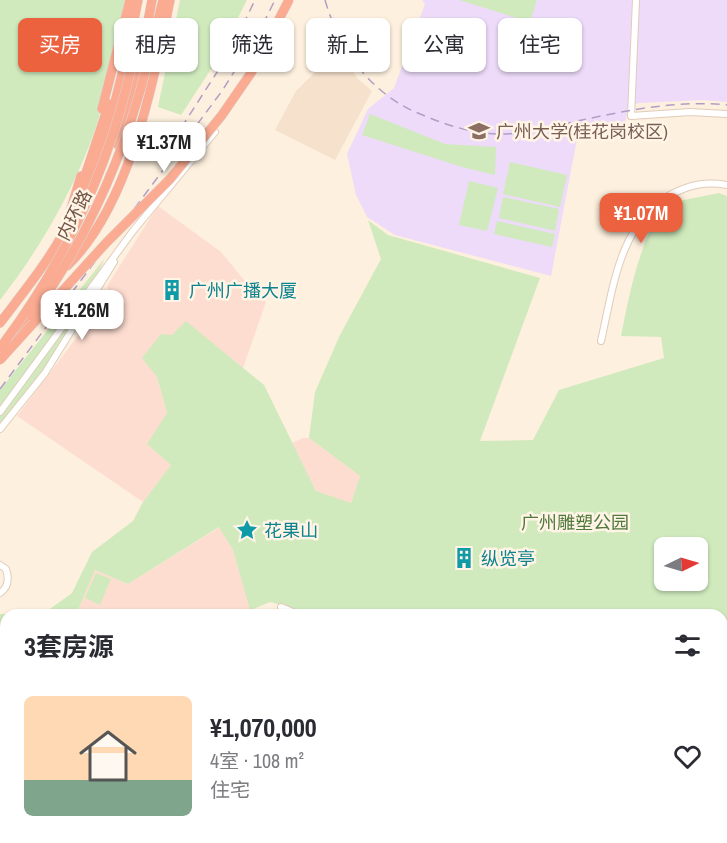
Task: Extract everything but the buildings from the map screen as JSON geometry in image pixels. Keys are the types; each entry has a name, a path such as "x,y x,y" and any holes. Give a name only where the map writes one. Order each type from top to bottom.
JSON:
{"highway":[{"path":"63,234 105,100 130,0"},
{"path":"63,234 102,124 122,58 136,0"},
{"path":"0,323 31,283 63,234 88,183 106,136 120,86 136,0"},
{"name":"内环路","path":"0,348 43,287 91,197 122,109 143,0"},
{"path":"0,354 82,229 110,170 133,95 152,0"},
{"name":"内环路","path":"0,359 55,284 103,197 129,128 147,65 161,0"},
{"path":"0,341 24,318 87,243 108,206 139,131 151,91 170,0"},
{"path":"0,359 106,243 170,179 222,115 250,73 289,0"},
{"path":"47,282 70,263 87,243"}],"street":[{"path":"636,0 631,116 690,112 727,114"},
{"path":"0,412 133,231 215,132"},
{"path":"601,341 613,282 641,216 663,199 693,184 712,182 727,185"},
{"path":"0,429 45,373 72,334 133,231"},
{"path":"0,565 6,569 8,578 7,584 0,592"},
{"path":"281,607 286,609"}],"shaded area":[{"name":"广州大学(桂花岗校区)","path":"422,0 727,0 727,102 702,100 639,103 628,107 625,124 577,139 551,276 395,235 367,217 356,195 347,154 368,109 394,88 402,66 402,72 486,72 486,18 420,18 425,4"},
{"path":"315,72 353,72 372,91 335,160 275,130 296,91"},
{"path":"158,206 221,252 248,285 266,302 243,368 186,322 157,377 167,413 172,464 143,502 17,416 109,295 107,286"},
{"path":"309,438 360,476 351,504 316,491 292,443"},
{"path":"220,527 233,550 250,609 79,609 95,570 128,584"}],"green space":[{"path":"0,0 129,0 124,18 114,18 114,59 97,124 82,163 46,234 0,300"},
{"path":"180,0 247,0 238,18 210,18 210,71 181,115 158,107 165,72 198,72 198,18 176,18"},
{"path":"459,0 537,0 531,18 517,18"},
{"path":"370,114 445,144 496,147 495,175 462,167 362,135"},
{"path":"510,162 567,175 560,207 503,194"},
{"path":"469,181 498,188 487,231 459,225"},
{"name":"广州雕塑公园","path":"719,193 727,196 727,609 294,609 270,602 250,609 233,550 219,527 128,584 95,570 79,609 50,609 72,593 92,552 133,521 143,502 171,465 147,444 167,413 157,377 142,358 161,334 172,335 186,321 264,385 316,491 351,503 360,476 309,438 315,392 340,335 381,259 368,220 388,235 540,278 480,441 533,440 559,390 664,358 661,337 621,336 632,285 648,235 664,204"},
{"path":"503,197 559,209 555,231 499,218"},
{"path":"497,221 555,234 552,247 494,234"},
{"path":"105,258 97,275 0,407 0,390"},
{"path":"100,278 38,381 0,425 0,415"},
{"path":"96,573 111,579 100,605 85,598"}],"railway":[{"path":"165,153 230,52 255,0"},
{"path":"0,389 222,91 258,34 275,0"},
{"path":"325,0 347,50 357,65 382,91 413,111 467,130 489,134 511,134 654,107 690,104 727,105"}],"place":[{"name":"广州大学(桂花岗校区)","path":"479,131"},
{"name":"广州广播大厦","path":"172,290"},
{"name":"花果山","path":"247,530"},
{"name":"纵览亭","path":"464,558"}]}
